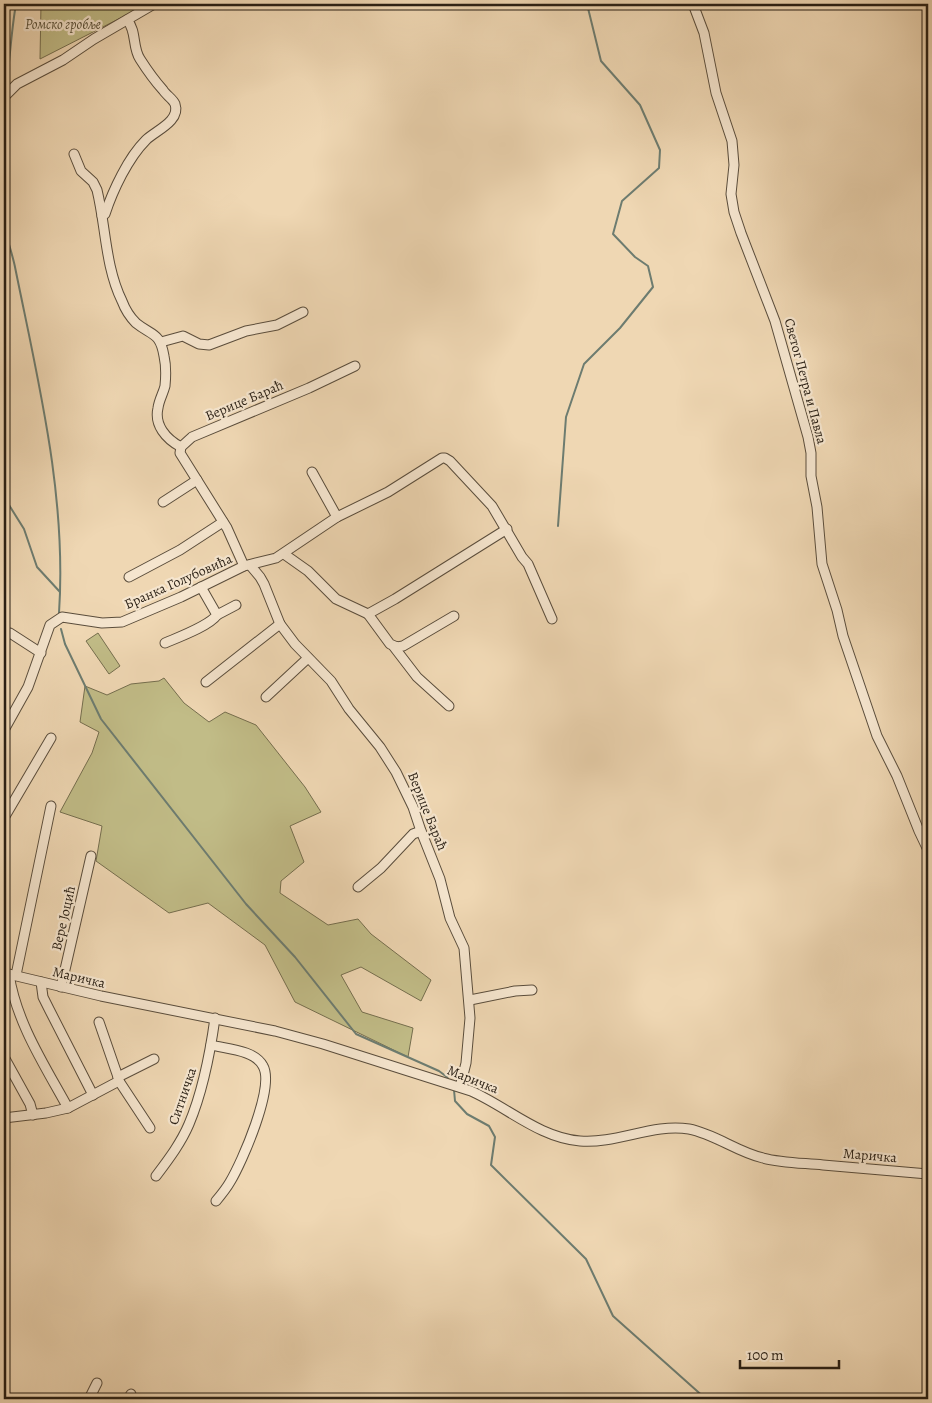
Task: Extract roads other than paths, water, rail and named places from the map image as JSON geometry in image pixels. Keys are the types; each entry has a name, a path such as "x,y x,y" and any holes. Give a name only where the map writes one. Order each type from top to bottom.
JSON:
{"street":[{"path":"4,97 17,84 63,60 154,4"},
{"name":"Светог Петра и Павла","path":"693,4 704,33 715,87 732,141 734,165 730,189 734,212 740,234 771,308 808,437 811,453 811,476 817,507 824,573 837,610 845,644 874,726 898,776 928,850"},
{"path":"102,216 105,214 120,180 138,150 149,138 171,121 176,112 174,102 156,82 138,56 133,30 127,20"},
{"path":"74,154 81,171 95,186 115,284 122,302 132,319 153,333 161,342 166,375 157,410 158,420 166,436 181,447"},
{"path":"161,342 184,336 199,344 208,345 246,331 277,326 303,312"},
{"name":"Верице Бараћ","path":"355,366 309,388 192,437 181,447 180,453 232,537 247,566 260,577 280,624 295,644 331,681 349,709 386,755 406,790 440,879 450,918 464,948 470,1000 470,1032 463,1076 458,1086"},
{"name":"Бранка Голубовића","path":"41,653 50,625 56,619 68,617 102,624 122,622 247,566 284,554 337,517 388,492 444,458 450,461 492,506 506,529"},
{"path":"312,472 337,517"},
{"path":"164,502 198,480"},
{"path":"129,577 180,550 223,522"},
{"path":"368,614 396,599 506,529 531,569 552,619"},
{"path":"284,554 308,571 336,598 368,614 380,632 417,676 449,706"},
{"path":"201,587 217,615"},
{"path":"165,643 213,621 217,615 236,605"},
{"path":"394,647 403,646 454,616"},
{"path":"206,682 280,624"},
{"path":"4,632 10,633 41,653 28,687 4,730"},
{"path":"266,697 308,658"},
{"path":"4,818 51,738"},
{"path":"51,806 10,974 11,987 22,1022 68,1108"},
{"path":"358,888 381,868 412,834 421,831"},
{"name":"Вере Јоцић","path":"61,986 91,856"},
{"name":"Маричка","path":"10,974 216,1018 323,1044 458,1086 490,1100 542,1130 568,1139 580,1141 603,1140 680,1128 696,1131 764,1158 789,1162 928,1174"},
{"path":"41,982 43,997 48,1009 93,1095"},
{"path":"470,1000 515,991 532,990"},
{"name":"Ситничка","path":"156,1176 170,1158 189,1125 212,1045 216,1018"},
{"path":"99,1022 119,1079 150,1128"},
{"path":"212,1045 253,1056 263,1066 266,1074 262,1099 252,1134 230,1183 216,1201"},
{"path":"4,1058 30,1104 33,1115"},
{"path":"4,1118 33,1115 68,1108 154,1059"},
{"path":"89,1399 97,1383"}],"waterway":[{"path":"6,88 16,4"},
{"path":"558,526 566,417 584,364 620,328 653,287 648,266 635,257 613,234 622,201 659,168 660,150 640,105 601,61 587,4"},
{"path":"4,223 15,267 49,439 59,526 59,613"},
{"path":"4,497 24,529 37,567 60,592"},
{"path":"61,629 65,644 101,719 246,904 295,957 356,1034 439,1071 449,1081"},
{"path":"454,1090 455,1101 467,1114 489,1126 495,1137 491,1165 586,1259 613,1316 706,1399"}],"park label":[{"name":"Ромско гробље","path":"63,24"}]}
